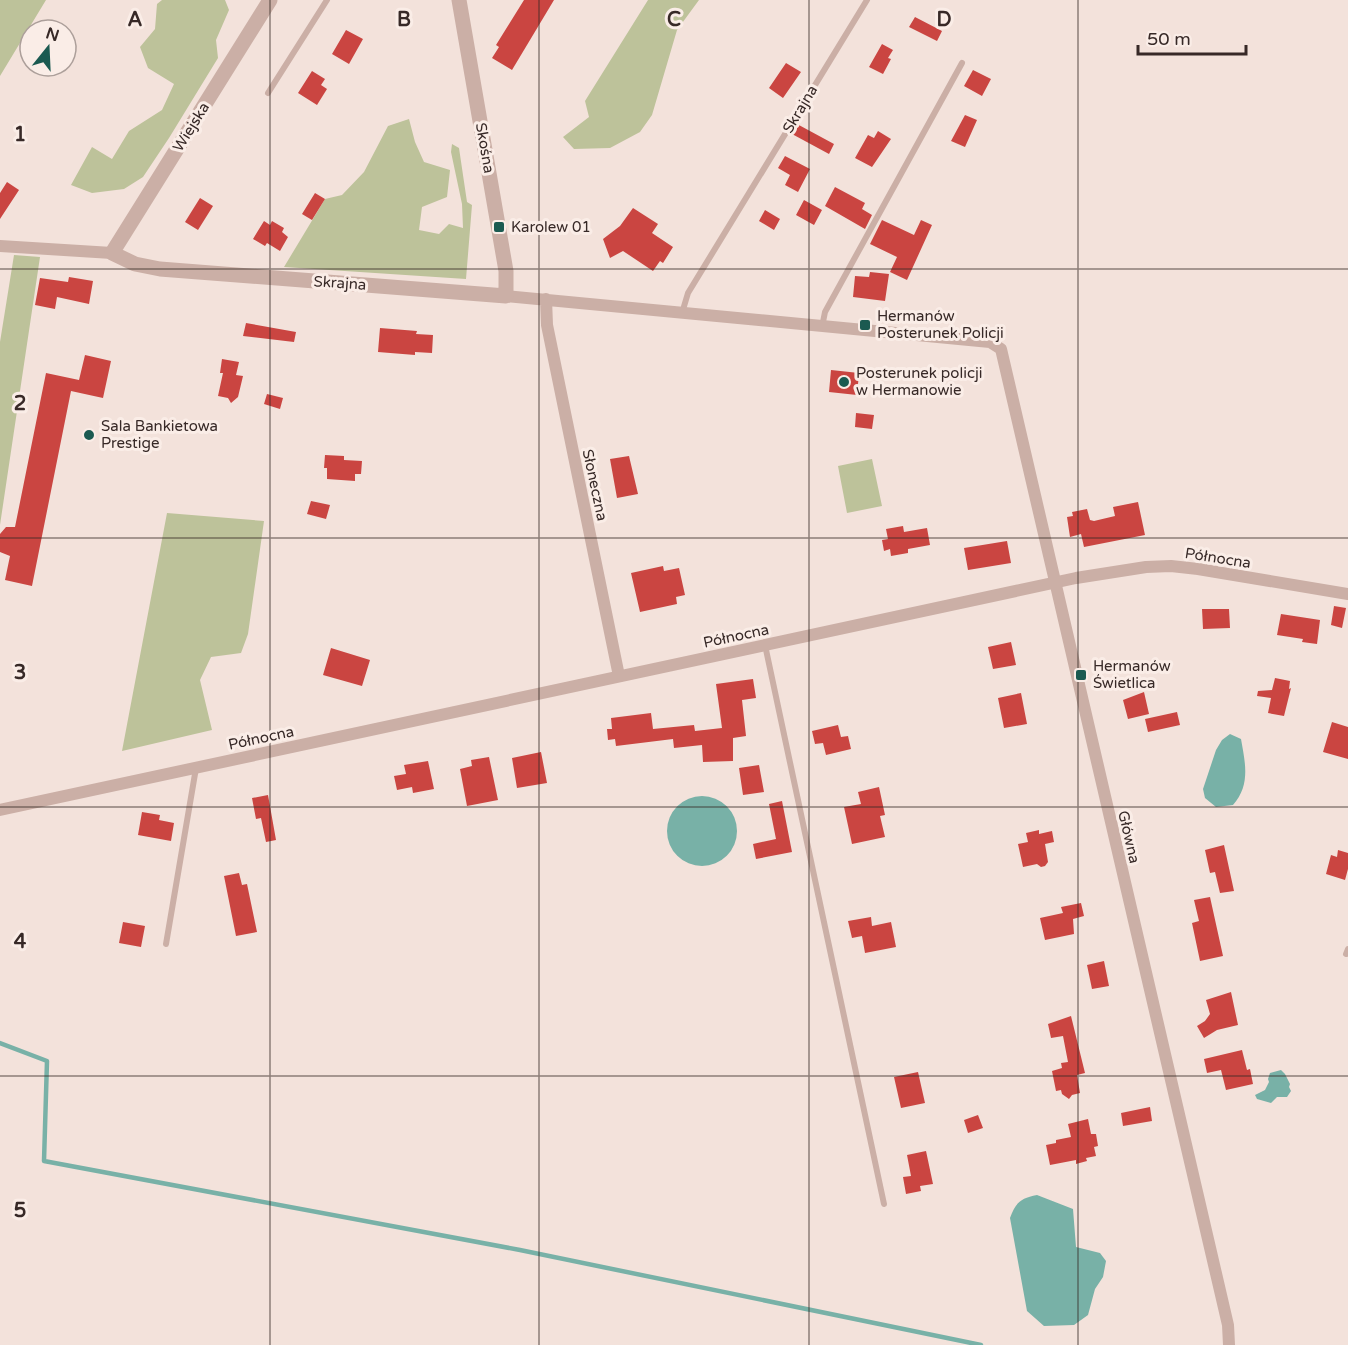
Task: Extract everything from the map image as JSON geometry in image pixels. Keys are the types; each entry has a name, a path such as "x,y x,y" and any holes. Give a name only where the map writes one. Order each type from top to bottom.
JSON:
{"street":[{"name":"Wiejska","path":"112,253 270,0"},
{"name":"Skośna","path":"459,0 506,271 506,296"},
{"name":"Skrajna","path":"0,246 112,253 135,264 160,269 546,299 990,342"},
{"name":"Słoneczna","path":"546,299 547,326 619,676"},
{"name":"Główna","path":"990,342 996,344 1003,354 1054,583 1228,1325 1229,1345"},
{"name":"Północna","path":"0,810 1054,583 1146,567 1172,566 1348,594"}],"lane":[{"path":"268,93 327,0"},
{"name":"Skrajna","path":"682,313 688,293 867,0"},
{"path":"822,327 825,312 962,63"},
{"path":"765,645 884,1204"},
{"path":"166,944 197,767"}],"green space":[{"path":"0,0 46,0 35,18 18,18 18,46 0,76"},
{"path":"162,0 225,0 229,10 216,40 218,58 143,177 124,189 92,193 71,185 92,147 112,159 129,131 162,110 174,84 148,68 140,47 155,29 157,4"},
{"path":"648,0 699,0 677,30 652,115 640,132 610,148 574,149 563,137 589,117 585,101"},
{"path":"409,119 415,142 424,162 450,170 447,197 422,207 419,230 439,234 449,224 463,228 462,204 451,152 452,144 459,148 467,202 472,205 466,279 284,267 325,199 342,195 364,172 388,126"},
{"path":"14,255 40,257 0,525 0,342"},
{"path":"872,459 882,506 847,513 838,466"},
{"path":"167,513 264,521 248,634 241,653 211,657 200,680 212,730 122,751"}],"water":[{"path":"1230,734 1241,739 1245,765 1244,781 1239,797 1233,805 1216,807 1205,798 1203,789 1216,750 1222,740"},
{"path":"709,796 722,802 731,811 735,817 737,831 735,845 727,856 716,864 695,866 677,856 669,845 667,824 677,806 688,798"},
{"path":"1281,1070 1290,1084 1291,1091 1287,1097 1277,1097 1271,1103 1257,1099 1255,1095 1265,1090 1270,1073"},
{"path":"1037,1195 1073,1209 1076,1247 1100,1253 1106,1261 1103,1277 1095,1289 1088,1315 1074,1325 1044,1326 1027,1311 1010,1218 1014,1208 1020,1202"}],"building":[{"path":"524,0 554,0 512,70 492,58 499,47 496,45"},
{"path":"915,17 942,31 937,41 909,27"},
{"path":"346,30 363,39 349,64 332,54"},
{"path":"882,44 893,50 883,74 869,67"},
{"path":"786,63 801,72 783,98 769,88"},
{"path":"973,70 991,79 982,96 964,86"},
{"path":"312,71 325,79 321,85 327,89 317,105 298,93"},
{"path":"965,115 977,120 965,147 951,141"},
{"path":"797,124 834,144 829,154 792,134"},
{"path":"878,131 891,139 872,167 855,158 868,135 874,138"},
{"path":"785,156 810,169 798,192 785,185 790,175 778,168"},
{"path":"7,182 19,190 0,219 0,193"},
{"path":"835,187 865,203 862,209 872,215 865,229 825,206"},
{"path":"315,193 325,199 312,220 302,214"},
{"path":"200,198 213,206 198,230 185,222"},
{"path":"804,200 822,210 814,225 796,215"},
{"path":"633,208 658,224 652,233 673,247 663,263 660,261 653,271 623,251 610,258 603,239 620,226"},
{"path":"765,210 780,219 774,230 759,221"},
{"path":"882,220 914,235 921,220 932,225 907,280 890,272 897,257 870,244"},
{"path":"264,221 270,225 272,221 284,228 282,232 288,237 280,251 267,243 265,246 253,239"},
{"path":"870,272 889,274 885,301 853,297 855,276 869,277"},
{"path":"69,277 93,281 89,304 57,297 55,309 35,305 40,278 68,282"},
{"path":"246,323 296,332 294,342 243,336"},
{"path":"380,328 417,331 416,334 433,335 432,353 415,352 415,355 378,352"},
{"path":"85,355 111,361 103,398 71,391 32,586 5,580 10,556 0,552 0,534 6,527 15,527 46,373 79,380"},
{"path":"222,359 239,362 236,375 243,376 238,397 231,403 228,398 218,396 223,373 220,373"},
{"name":"Posterunek policji w Hermanowie","path":"831,370 859,373 857,395 829,392"},
{"path":"267,394 283,398 280,409 264,404"},
{"path":"856,413 874,415 872,429 855,427"},
{"path":"325,455 344,456 344,460 362,461 361,474 355,474 355,481 327,479 327,468 324,468"},
{"path":"629,456 638,494 617,498 610,459"},
{"path":"311,501 330,505 326,519 307,514"},
{"path":"1138,502 1145,535 1084,547 1081,534 1070,537 1067,517 1073,516 1072,512 1087,509 1090,520 1094,521 1115,516 1113,507"},
{"path":"903,526 904,532 927,528 930,545 908,549 908,553 891,556 890,549 884,551 882,540 888,539 886,529"},
{"path":"1007,541 1011,563 968,570 964,548"},
{"path":"663,566 664,571 679,568 685,595 676,597 677,604 640,612 631,573"},
{"path":"1334,606 1346,608 1342,628 1331,625"},
{"path":"1202,609 1229,609 1230,628 1203,629"},
{"path":"1281,614 1320,620 1317,644 1302,642 1303,639 1277,635"},
{"path":"1011,642 1016,665 993,669 988,647"},
{"path":"331,648 370,660 362,686 323,675"},
{"path":"1275,678 1290,681 1289,689 1291,688 1284,716 1268,713 1271,698 1257,696 1258,691 1272,690"},
{"path":"753,679 756,698 742,700 746,736 733,738 733,761 703,762 702,745 674,748 673,739 616,746 615,739 608,740 607,729 612,729 611,718 651,713 653,729 694,725 695,731 722,728 716,684"},
{"path":"1144,692 1149,714 1128,719 1123,700"},
{"path":"1021,693 1027,724 1004,728 998,698"},
{"path":"1177,712 1180,725 1148,732 1145,719"},
{"path":"1332,722 1348,727 1348,759 1323,752"},
{"path":"838,725 841,737 848,736 851,749 826,755 823,743 815,744 812,731"},
{"path":"541,752 547,783 517,788 512,758"},
{"path":"489,757 498,800 467,806 460,769 472,766 471,760"},
{"path":"428,761 434,789 413,793 412,787 397,790 394,776 406,774 404,765"},
{"path":"759,765 764,792 743,795 739,768"},
{"path":"879,787 885,815 880,816 885,837 852,844 844,807 861,804 858,792"},
{"path":"268,795 276,840 266,842 261,818 256,819 252,798"},
{"path":"782,801 792,852 756,859 753,844 776,839 769,804"},
{"path":"142,812 160,815 159,820 174,823 171,841 138,835"},
{"path":"1039,830 1039,834 1052,831 1054,842 1045,844 1048,862 1041,867 1037,864 1023,867 1018,844 1028,842 1026,833"},
{"path":"1224,845 1234,891 1220,893 1215,872 1210,873 1205,850"},
{"path":"1338,850 1348,853 1345,880 1326,874 1331,855 1337,857"},
{"path":"239,873 242,885 247,884 257,932 236,936 224,876"},
{"path":"1210,897 1223,956 1200,961 1192,923 1199,921 1194,900"},
{"path":"1081,903 1084,916 1073,919 1074,934 1045,940 1040,918 1063,913 1061,907"},
{"path":"871,917 872,926 891,922 896,947 865,953 862,936 852,938 848,921"},
{"path":"123,922 145,926 141,947 119,943"},
{"path":"1104,961 1109,986 1092,989 1087,965"},
{"path":"1231,992 1238,1025 1217,1030 1204,1038 1197,1026 1210,1014 1206,1000"},
{"path":"1071,1016 1085,1073 1077,1075 1080,1093 1072,1095 1069,1099 1062,1094 1061,1090 1056,1091 1052,1071 1062,1068 1061,1063 1068,1062 1063,1036 1051,1038 1048,1024"},
{"path":"1242,1050 1253,1084 1226,1090 1221,1070 1207,1073 1204,1059"},
{"path":"918,1072 925,1103 901,1108 894,1077"},
{"path":"1150,1107 1152,1121 1123,1126 1121,1113"},
{"path":"978,1115 983,1128 968,1133 964,1120"},
{"path":"1088,1119 1091,1134 1096,1134 1098,1146 1094,1147 1096,1156 1086,1158 1087,1161 1076,1164 1076,1160 1050,1165 1046,1145 1071,1137 1068,1124"},
{"path":"926,1151 933,1184 920,1186 921,1191 906,1194 903,1177 911,1176 907,1155"}],"waterway":[{"path":"0,1043 47,1061 44,1161 520,1250 981,1345"}],"place":[{"name":"Karolew 01","path":"499,227"},
{"name":"Hermanów Posterunek Policji","path":"865,325"},
{"name":"Posterunek policji w Hermanowie","path":"844,382"},
{"name":"Sala Bankietowa Prestige","path":"89,435"},
{"name":"Hermanów Świetlica","path":"1081,675"}]}
